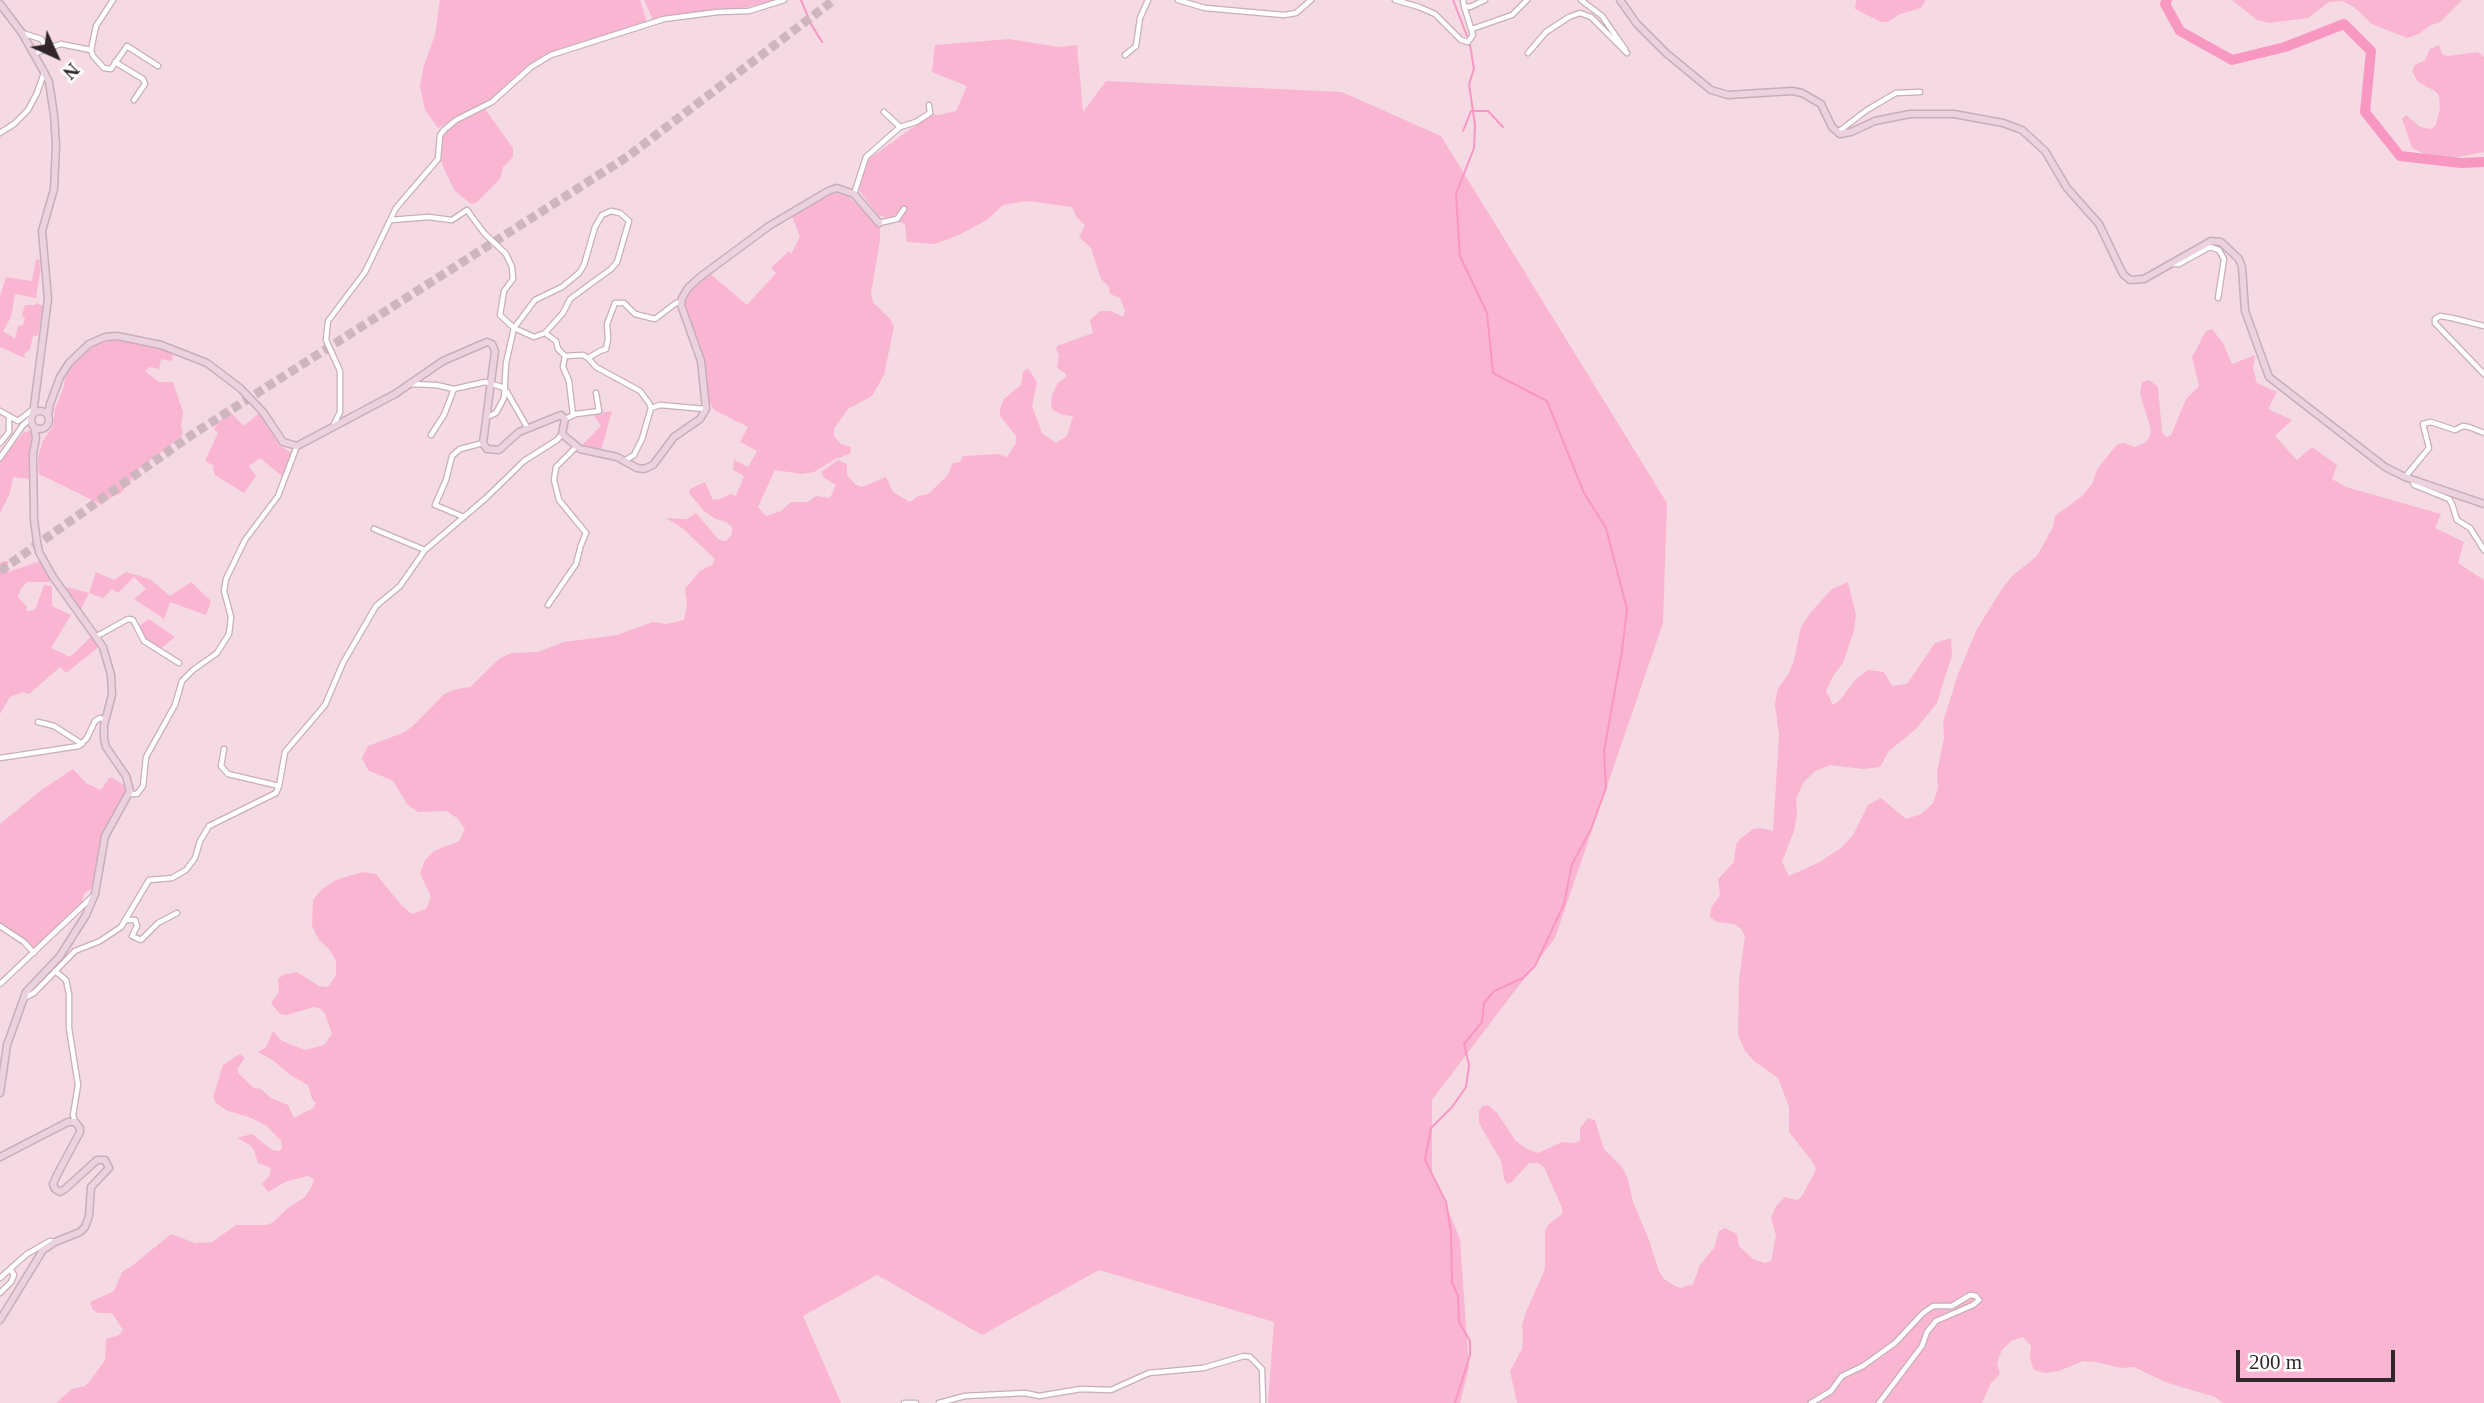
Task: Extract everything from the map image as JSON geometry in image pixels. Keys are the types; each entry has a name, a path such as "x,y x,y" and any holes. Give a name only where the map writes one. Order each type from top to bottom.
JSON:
{"street":[{"path":"113,0 96,26 91,50 93,56 104,68 110,69 127,46 158,66"},
{"path":"334,424 340,412 340,371 326,340 328,321 365,272 390,220 406,195 438,159 440,135 444,130 456,120 492,102 540,61 551,55 664,19 749,11 784,0"},
{"path":"1125,55 1136,47 1140,18 1148,0"},
{"path":"1178,0 1195,6 1284,15 1296,13 1311,0"},
{"path":"1195,6 1199,0"},
{"path":"1395,0 1435,14 1465,42 1472,38 1472,29 1464,3"},
{"path":"1464,3 1476,6 1485,0"},
{"path":"1472,29 1512,15 1527,0"},
{"path":"1528,53 1546,33 1569,17 1580,13 1591,17 1627,53 1621,40 1602,16 1581,0"},
{"path":"1620,0 1637,24 1711,90 1728,94 1792,90 1802,93 1821,104 1837,133 1844,135 1875,121 1910,114 1954,114 2022,130 2038,143 2067,188 2099,224 2123,274 2130,280 2139,281 2211,241 2221,242 2229,247 2242,267 2245,312 2269,377 2385,467 2413,480 2484,504"},
{"path":"0,4 22,33 44,72 54,115 54,189 42,231 48,299 34,398 39,429 45,428"},
{"path":"22,33 41,40 48,48"},
{"path":"34,54 61,44 91,50"},
{"path":"116,62 145,83 134,100"},
{"path":"0,133 28,110 44,72"},
{"path":"1837,133 1867,110 1896,93 1920,92"},
{"path":"854,194 866,157 900,127 916,122 930,113 929,105"},
{"path":"884,111 900,127"},
{"path":"562,434 584,451 624,461 637,468 653,466 674,437 700,419 706,409 701,360 681,302 684,293 700,277 769,226 819,195 837,188 854,194 879,223 897,219 904,209"},
{"path":"390,220 428,217 452,220 467,210 484,233 506,254 512,267 513,279 504,291 500,315 514,328 534,337 545,333 563,313 570,299 617,262 629,221 620,213 611,211 602,215 579,273 562,287 535,300 514,328 499,410 487,417"},
{"path":"2167,265 2179,264 2210,247 2219,250 2224,259 2218,298"},
{"path":"588,358 607,348 607,324 615,303 624,303 638,316 655,319 681,302"},
{"path":"2484,326 2440,316 2435,319 2435,323 2484,374"},
{"path":"545,333 556,341 558,349 565,356 583,355 596,367 646,397 651,408 638,448 634,455 624,461"},
{"path":"0,458 20,430 50,404 60,377 76,355 89,344 105,337 127,337 177,350 223,374 263,412 278,437 289,445 297,446 334,424 382,402 443,361 487,342 495,349 483,443"},
{"path":"565,356 564,367 569,381 573,415"},
{"path":"410,384 454,389 480,382 505,388 527,427"},
{"path":"431,435 444,415 454,389"},
{"path":"565,419 599,411 596,393"},
{"path":"651,408 660,405 706,409"},
{"path":"0,411 18,421 37,416 49,422 33,454 34,520 39,552 58,584 103,647 111,675 112,695 105,720 104,738 106,747 126,776 129,794 105,836 95,894 86,915 60,956 26,992 7,1045 0,1093"},
{"path":"483,443 491,451 499,450 527,427 551,417 561,415 565,419"},
{"path":"0,443 9,432 8,416"},
{"path":"36,444 37,416"},
{"path":"24,998 34,993 75,951 100,941 126,920 144,884 149,880 172,878 180,874 195,858 200,841 209,827 273,795 279,786 285,752 325,705 343,663 376,607 400,586 425,550 524,461 557,440 562,434 565,419"},
{"path":"2405,477 2429,448 2423,424 2431,422 2455,430 2463,426 2484,433"},
{"path":"464,517 435,505 446,480 452,456 460,449 483,443"},
{"path":"129,794 137,794 143,786 146,757 175,705 182,681 217,653 229,634 231,617 223,591 226,579 245,540 278,496 297,446"},
{"path":"548,605 576,564 586,533 559,500 554,480 556,467 576,447"},
{"path":"2413,480 2414,485 2449,499 2457,520 2470,528 2484,550"},
{"path":"374,529 425,550"},
{"path":"97,636 133,620 144,641 179,663"},
{"path":"0,758 62,750 82,744 95,721 105,720"},
{"path":"38,722 54,726 82,744"},
{"path":"224,749 221,766 228,774 279,786"},
{"path":"0,984 95,894"},
{"path":"126,920 135,920 137,926 132,936 141,940 158,923 177,913"},
{"path":"0,926 24,942 34,953"},
{"path":"0,1320 43,1250 85,1227 89,1216 91,1187 109,1168 105,1160 97,1160 60,1192 53,1184 80,1132 73,1115 78,1085 69,1028 69,995 66,980 55,971"},
{"path":"0,1157 68,1122 75,1122"},
{"path":"0,1278 27,1254 50,1241 55,1242"},
{"path":"0,1293 11,1282 14,1275 11,1270"},
{"path":"1811,1403 1831,1391 1842,1377 1895,1343 1933,1306 1952,1306 1970,1295 1976,1296 1979,1300 1973,1305 1936,1321 1927,1332 1922,1346 1879,1403"},
{"path":"939,1403 965,1396 1025,1393 1039,1396 1081,1389 1111,1390 1149,1373 1203,1368 1244,1356 1251,1357 1262,1369 1263,1403"},
{"path":"904,1403 916,1403"}],"shaded area":[{"path":"440,0 640,0 646,22 543,57 529,65 491,100 438,128 425,110 420,86 435,35"},
{"path":"644,0 776,0 743,8 688,13 653,20"},
{"path":"1856,0 1925,2 1921,8 1900,14 1888,22 1881,22 1855,9"},
{"path":"2232,0 2462,0 2440,22 2407,38 2372,24 2354,7 2342,1 2329,2 2308,18 2269,23 2257,20"},
{"path":"1009,39 1059,47 1077,45 1083,112 1106,81 1342,92 1441,136 1667,503 1663,623 1555,938 1432,1100 1432,1172 1460,1239 1469,1368 1460,1403 1268,1403 1274,1322 1099,1270 982,1335 877,1275 803,1316 841,1403 56,1403 72,1389 85,1386 90,1381 105,1360 106,1339 119,1335 123,1330 112,1313 98,1313 92,1309 90,1302 114,1291 122,1272 171,1234 195,1243 212,1242 236,1225 272,1223 305,1197 312,1186 314,1179 308,1176 287,1181 268,1192 262,1184 270,1175 271,1168 258,1163 250,1145 237,1138 252,1134 272,1150 279,1151 282,1148 281,1141 267,1126 228,1111 216,1103 213,1097 223,1065 240,1054 245,1058 237,1069 239,1074 254,1088 261,1089 271,1098 288,1105 294,1118 313,1108 316,1103 308,1085 258,1052 266,1047 273,1031 282,1041 305,1050 324,1045 332,1034 321,1009 314,1007 287,1015 280,1014 271,1003 279,992 278,979 283,975 297,972 319,986 328,987 336,975 336,961 329,949 319,940 312,926 313,900 322,889 336,880 362,872 376,874 412,914 426,909 431,897 420,873 425,860 434,851 459,841 465,829 457,818 446,811 418,812 407,804 393,781 368,770 362,758 368,746 405,732 444,694 470,687 499,659 511,653 538,652 564,642 617,635 653,622 666,624 684,620 687,605 685,589 700,571 712,565 715,559 682,528 666,518 687,519 696,513 719,540 726,541 732,534 732,527 704,511 689,493 690,489 705,482 713,500 730,494 736,496 744,476 733,470 734,460 748,467 757,451 740,442 748,427 714,410 708,400 702,352 684,299 708,272 747,305 776,273 771,268 789,251 791,254 800,237 792,216 827,194 845,193 880,227 871,293 873,302 894,327 884,375 872,396 848,409 834,429 834,436 841,444 851,447 850,454 835,459 814,472 802,474 775,470 758,507 766,516 781,511 791,502 808,502 816,496 830,498 836,485 824,478 821,472 838,460 847,464 847,475 856,485 862,487 886,477 893,492 910,502 918,496 928,494 947,476 953,463 960,462 963,456 997,454 1007,457 1016,443 1016,436 1000,416 1000,409 1004,399 1021,385 1023,372 1028,368 1037,382 1032,406 1042,433 1056,443 1067,436 1073,416 1063,415 1051,406 1052,395 1058,383 1066,377 1066,374 1057,368 1057,346 1093,333 1090,320 1100,311 1111,311 1123,317 1125,311 1120,298 1110,294 1109,287 1101,279 1091,248 1079,237 1085,225 1077,218 1072,207 1027,201 1003,205 987,220 959,235 935,244 907,242 905,224 878,215 859,190 867,160 932,114 956,111 967,86 932,72 935,45"},
{"path":"2439,45 2442,54 2448,56 2478,52 2484,57 2484,152 2452,158 2429,156 2412,148 2402,119 2406,115 2420,127 2431,129 2436,125 2440,108 2439,96 2418,82 2412,71 2415,65 2425,60 2430,49"},
{"path":"485,109 513,148 513,157 503,167 500,179 477,202 471,204 455,191 444,169 441,160 442,138 446,130"},
{"path":"36,259 40,260 41,266 36,298 15,294 11,317 3,331 15,339 18,326 23,325 25,319 22,315 25,305 36,303 43,306 38,336 33,336 30,349 24,354 25,358 0,347 0,296 6,277 32,281"},
{"path":"2212,329 2223,343 2232,364 2255,355 2253,368 2257,383 2277,392 2268,409 2292,420 2275,436 2297,460 2312,447 2337,465 2332,479 2346,487 2441,514 2435,528 2464,542 2458,563 2484,580 2484,1403 2223,1403 2215,1397 2165,1382 2134,1367 2121,1368 2083,1361 2059,1371 2046,1373 2034,1370 2030,1359 2031,1346 2023,1337 2011,1341 2002,1350 1997,1363 2000,1374 1991,1383 1982,1403 1517,1403 1510,1371 1522,1349 1522,1325 1545,1269 1545,1231 1548,1225 1562,1214 1562,1208 1544,1167 1538,1163 1529,1163 1507,1184 1501,1161 1479,1123 1482,1106 1488,1105 1498,1114 1515,1140 1538,1153 1562,1142 1580,1141 1580,1128 1588,1118 1595,1120 1604,1149 1622,1167 1628,1179 1633,1202 1659,1271 1664,1279 1675,1286 1681,1288 1693,1284 1700,1265 1714,1248 1719,1231 1725,1228 1737,1234 1739,1246 1753,1259 1765,1263 1771,1261 1776,1235 1771,1218 1776,1206 1785,1197 1797,1200 1802,1196 1816,1170 1789,1132 1789,1107 1778,1078 1754,1061 1745,1051 1738,1035 1739,980 1745,936 1734,924 1717,922 1710,917 1711,908 1720,895 1718,879 1734,862 1736,845 1740,839 1753,829 1773,831 1779,736 1775,704 1778,688 1788,675 1794,660 1801,627 1832,589 1848,582 1856,615 1854,631 1843,663 1826,691 1833,705 1855,680 1868,670 1884,672 1892,686 1907,684 1935,643 1951,638 1952,655 1937,703 1916,729 1889,751 1880,767 1863,769 1830,765 1815,771 1803,783 1796,799 1794,831 1782,862 1789,876 1820,862 1842,847 1853,835 1868,805 1881,798 1906,819 1921,814 1933,803 1938,788 1937,772 1944,738 1943,722 1958,674 1977,629 2012,576 2037,556 2053,527 2055,516 2082,496 2092,484 2098,468 2114,448 2118,444 2135,447 2146,442 2151,429 2140,394 2142,382 2149,380 2158,387 2162,432 2166,437 2171,435 2186,399 2199,386 2192,357 2206,331"},
{"path":"117,339 173,352 172,361 161,359 159,369 150,367 145,371 159,382 173,382 183,412 183,433 140,468 121,493 105,500 102,505 39,474 38,457 43,441 53,426 65,373 93,345"},
{"path":"228,410 244,426 259,413 279,445 292,453 283,477 260,458 249,466 256,476 244,493 215,475 214,466 205,461 218,433 214,429"},
{"path":"612,411 601,451 582,445 601,426 593,414"},
{"path":"31,430 30,479 13,477 10,493 0,513 0,462 23,433"},
{"path":"8,561 8,572 40,561 47,572 50,582 27,582 20,590 18,597 27,607 26,611 35,610 44,585 52,586 52,606 71,615 51,648 70,657 93,635 100,646 66,673 60,667 29,694 23,692 10,697 0,714 0,563"},
{"path":"96,572 114,580 126,572 151,580 170,596 191,582 211,601 206,615 170,602 164,619 134,599 146,589 134,577 118,593 112,589 103,598 89,593"},
{"path":"63,586 89,593 80,611"},
{"path":"149,619 175,637 160,649 144,638 138,627"},
{"path":"73,769 86,783 101,790 110,777 126,786 126,791 101,840 94,886 84,894 80,907 34,948 0,924 0,824 40,791"}],"waterway":[{"path":"801,0 822,42"},
{"path":"1453,0 1467,36"},
{"path":"2167,0 2165,4 2180,31 2232,60 2285,47 2344,24 2371,51 2365,112 2400,156 2461,163 2484,162"},
{"path":"1455,1403 1470,1355 1470,1341 1459,1322 1458,1296 1452,1282 1451,1232 1446,1202 1425,1160 1431,1128 1452,1107 1466,1087 1469,1065 1464,1044 1482,1022 1484,1003 1494,991 1523,978 1535,966 1564,904 1572,864 1591,829 1606,788 1604,751 1627,609 1606,528 1584,493 1547,401 1493,373 1487,313 1460,256 1456,194 1474,148 1475,125 1469,84 1474,69 1470,45"},
{"path":"1463,131 1471,111 1488,111 1503,127"}],"tunnel":[{"path":"0,571 190,436 627,157 834,0"}]}
